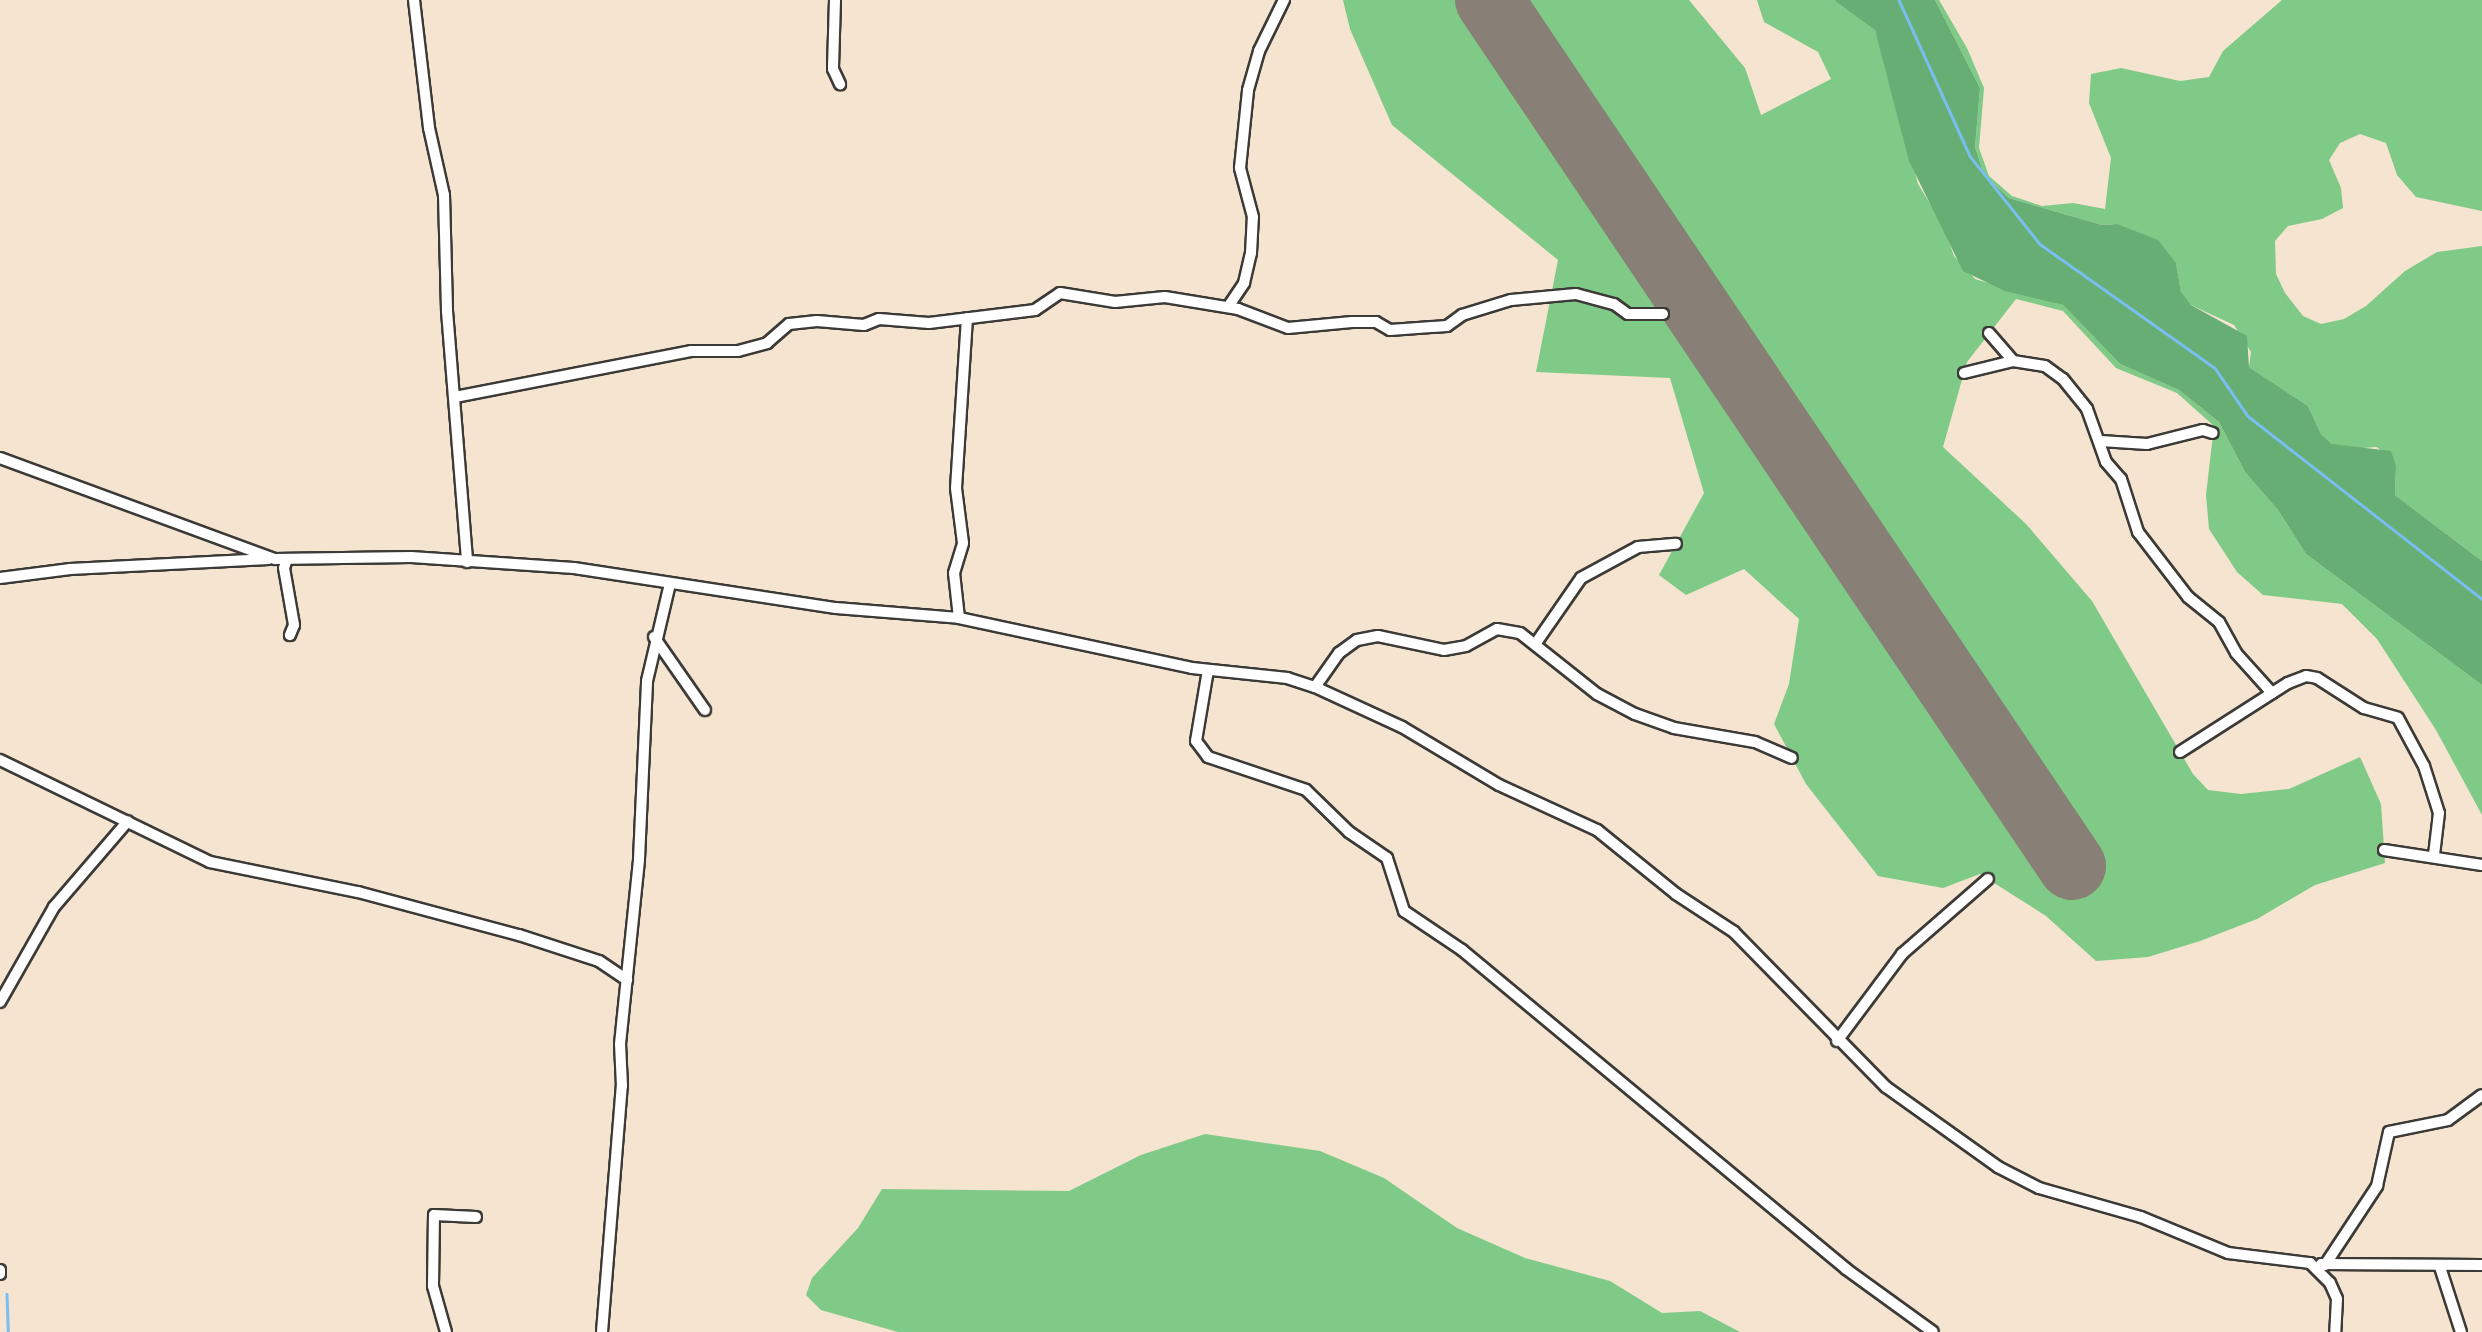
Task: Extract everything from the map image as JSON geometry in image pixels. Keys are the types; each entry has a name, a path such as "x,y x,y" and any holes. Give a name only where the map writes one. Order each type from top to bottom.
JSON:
{"street":[{"path":"414,0 429,128 444,195 467,562"},
{"path":"835,0 833,68 840,84"},
{"path":"1228,307 1244,283 1251,253 1253,217 1240,168 1248,90 1259,51 1284,0"},
{"path":"456,397 691,351 738,351 767,342 789,324 817,321 864,325 879,319 929,323 1035,310 1060,293 1115,302 1165,297 1228,307 1288,328 1376,322 1390,330 1447,326 1462,315 1511,300 1577,294 1614,304 1628,314 1663,314"},
{"path":"959,618 954,566 963,543 956,488 967,318"},
{"path":"1989,333 2013,361"},
{"path":"1964,373 2013,361 2045,366 2063,379 2087,409 2101,441 2106,462 2121,479 2133,505 2138,532 2188,597 2219,622 2236,653 2272,693"},
{"path":"2101,441 2147,444 2203,430 2213,433"},
{"path":"0,458 281,559"},
{"path":"1536,643 1581,578 1638,547 1676,544"},
{"path":"0,578 70,569 281,559 411,557 574,568 836,608 959,618 1208,670 1287,678 1315,687 1402,727 1499,785 1597,830 1676,894 1734,932 1771,967 1837,1041 1932,1122 2039,1188 2141,1217 2228,1253 2325,1265 2482,1265"},
{"path":"281,559 294,625 290,635"},
{"path":"601,1332 627,979 639,859 644,713 654,637 670,584"},
{"path":"1315,687 1339,653 1357,640 1378,636 1444,650 1466,646 1497,629 1520,633 1597,694 1635,714 1674,728 1755,742 1792,758"},
{"path":"654,637 705,710"},
{"path":"1208,670 1196,741 1208,757 1306,790 1349,832 1387,858 1404,911 1462,950 1846,1269 1933,1332"},
{"path":"2180,752 2272,693 2306,676 2316,678 2364,708 2399,718 2424,766 2439,813 2434,855"},
{"path":"0,760 210,862 358,892 519,935 598,961 627,979"},
{"path":"0,1002 54,907 128,821"},
{"path":"2384,850 2434,855 2482,864"},
{"path":"1837,1041 1902,954 1988,879"},
{"path":"2325,1265 2377,1186 2389,1132 2448,1120 2482,1095"},
{"path":"446,1332 433,1286 434,1215 476,1217"},
{"path":"2310,1263 2330,1283 2337,1299 2334,1332"},
{"path":"2440,1267 2461,1332"}],"green space":[{"path":"1343,0 1457,0 2050,879 2091,865 2042,782 1861,533 1506,0 1689,0 1745,68 1761,115 1831,79 1818,52 1764,22 1757,0 1834,0 1864,18 1875,30 1889,73 1918,184 1943,225 1954,256 1975,279 2063,305 2120,364 2179,390 2219,422 2245,472 2278,510 2306,554 2482,685 2482,815 2436,730 2377,639 2342,604 2263,595 2237,572 2209,529 2206,495 2214,426 2177,393 2116,368 2063,311 2016,299 1967,362 1943,447 2026,524 2092,601 2193,774 2208,790 2241,794 2289,789 2360,757 2381,804 2385,863 2315,885 2257,919 2200,941 2148,957 2096,961 2046,916 1980,874 1943,888 1878,876 1806,784 1774,724 1789,684 1799,619 1744,569 1686,595 1659,575 1704,493 1670,378 1536,372 1558,260 1392,125 1350,29"},
{"path":"1834,0 1935,0 1980,88 1975,147 1984,175 2009,198 2102,225 2117,224 2158,240 2176,263 2181,292 2191,305 2247,336 2249,367 2308,406 2321,434 2332,444 2391,451 2396,466 2395,495 2482,561 2482,685 2306,554 2278,510 2245,472 2219,422 2179,390 2120,364 2063,305 2005,291 1963,271 1909,161 1875,30"},
{"path":"1935,0 1939,0 1967,48 1984,88 1979,148 1989,176 2012,196 2042,206 2073,203 2105,209 2111,158 2089,103 2091,74 2121,68 2180,81 2209,77 2223,51 2282,0 2482,0 2482,211 2416,197 2397,175 2386,143 2360,134 2340,143 2329,160 2341,188 2343,208 2322,219 2288,226 2275,241 2276,274 2285,293 2303,316 2321,324 2344,319 2366,306 2405,271 2437,252 2482,246 2482,561 2395,495 2396,466 2377,447 2347,449 2332,444 2321,434 2308,406 2249,367 2251,352 2234,325 2191,305 2181,293 2176,263 2117,224 2102,225 2009,198 1984,175 1975,147 1980,88"},
{"path":"1205,1134 1320,1151 1384,1178 1457,1228 1525,1258 1610,1281 1662,1313 1700,1311 1740,1332 898,1332 821,1310 806,1295 812,1278 858,1228 882,1189 1069,1191 1141,1155"}],"waterway":[{"path":"1899,0 1970,156 2040,244 2215,368 2248,416 2482,599"},
{"path":"7,1294 8,1332"}],"runway":[{"path":"1489,0 2072,866"}]}
